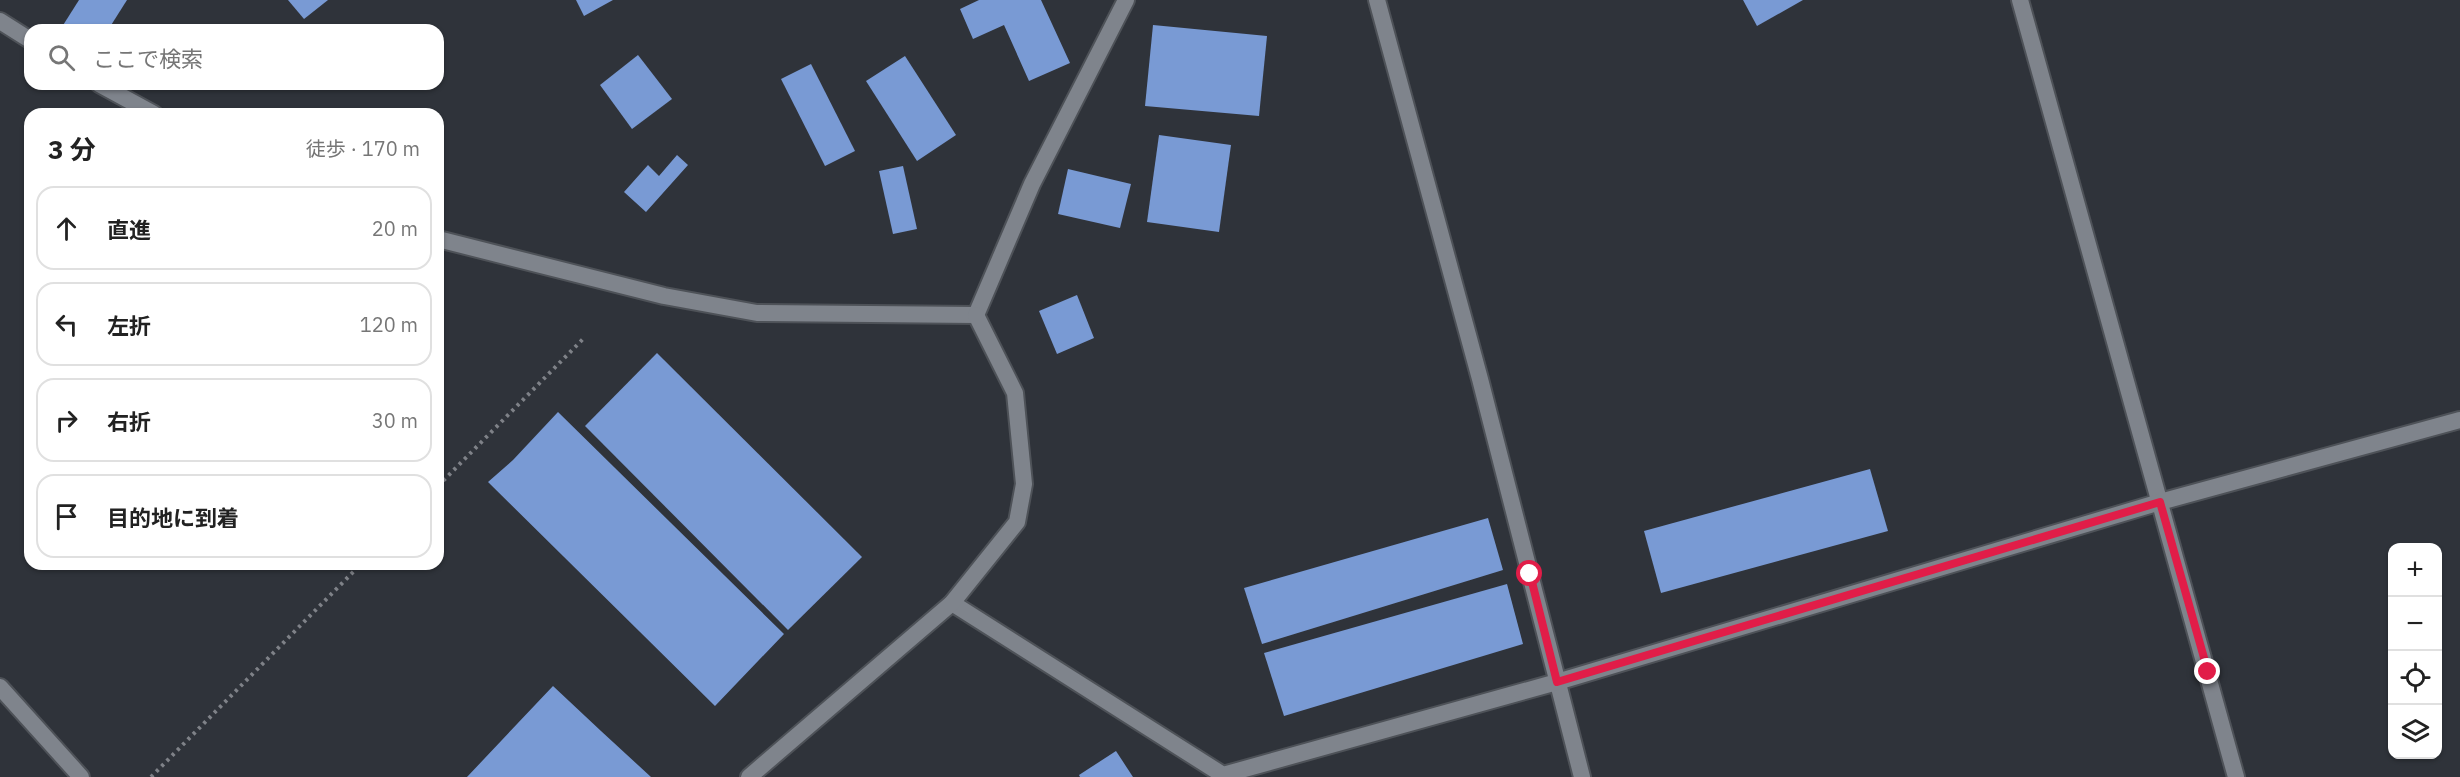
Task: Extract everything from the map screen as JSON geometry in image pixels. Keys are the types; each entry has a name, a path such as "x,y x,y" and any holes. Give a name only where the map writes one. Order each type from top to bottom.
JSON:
{"street":[{"path":"749,777 952,603 1017,522 1024,484 1015,393 976,315 1032,184 1126,0"},
{"path":"1377,0 1480,379 1582,777"},
{"path":"2020,0 2236,777"},
{"path":"0,21 24,36"},
{"path":"110,90 143,108"},
{"path":"444,241 664,296 757,313 976,315"},
{"path":"952,603 1223,775 1557,682 2160,502 2460,420"},
{"path":"0,687 81,777"}],"path":[{"path":"444,480 585,337"},
{"path":"151,777 355,570"}],"building":[{"path":"79,0 127,0 112,24 64,24"},
{"path":"288,0 328,0 304,19"},
{"path":"576,0 613,0 584,16"},
{"path":"979,0 1041,0 1070,63 1029,81 1004,25 973,39 960,9"},
{"path":"1743,0 1803,0 1757,26"},
{"path":"1153,25 1267,36 1259,116 1145,106"},
{"path":"638,55 672,99 632,129 600,85"},
{"path":"905,56 956,135 917,161 866,81"},
{"path":"811,64 855,151 825,166 781,79"},
{"path":"1159,135 1231,145 1219,232 1147,222"},
{"path":"677,155 688,165 646,212 624,192 648,165 659,176"},
{"path":"903,166 917,229 893,234 879,171"},
{"path":"1068,169 1131,184 1120,228 1058,214"},
{"path":"1077,295 1094,338 1057,354 1039,311"},
{"path":"657,353 862,557 788,630 585,426"},
{"path":"558,412 784,634 715,706 488,482 513,460"},
{"path":"1870,469 1888,531 1661,593 1644,531"},
{"path":"1488,518 1503,570 1262,644 1244,588"},
{"path":"1507,584 1523,644 1284,716 1264,653"},
{"path":"553,686 601,731 651,777 467,777"},
{"path":"1116,751 1133,777 1080,777 1079,775"}],"route":[{"path":"1530,574 1557,682 2160,502 2208,672"}]}
